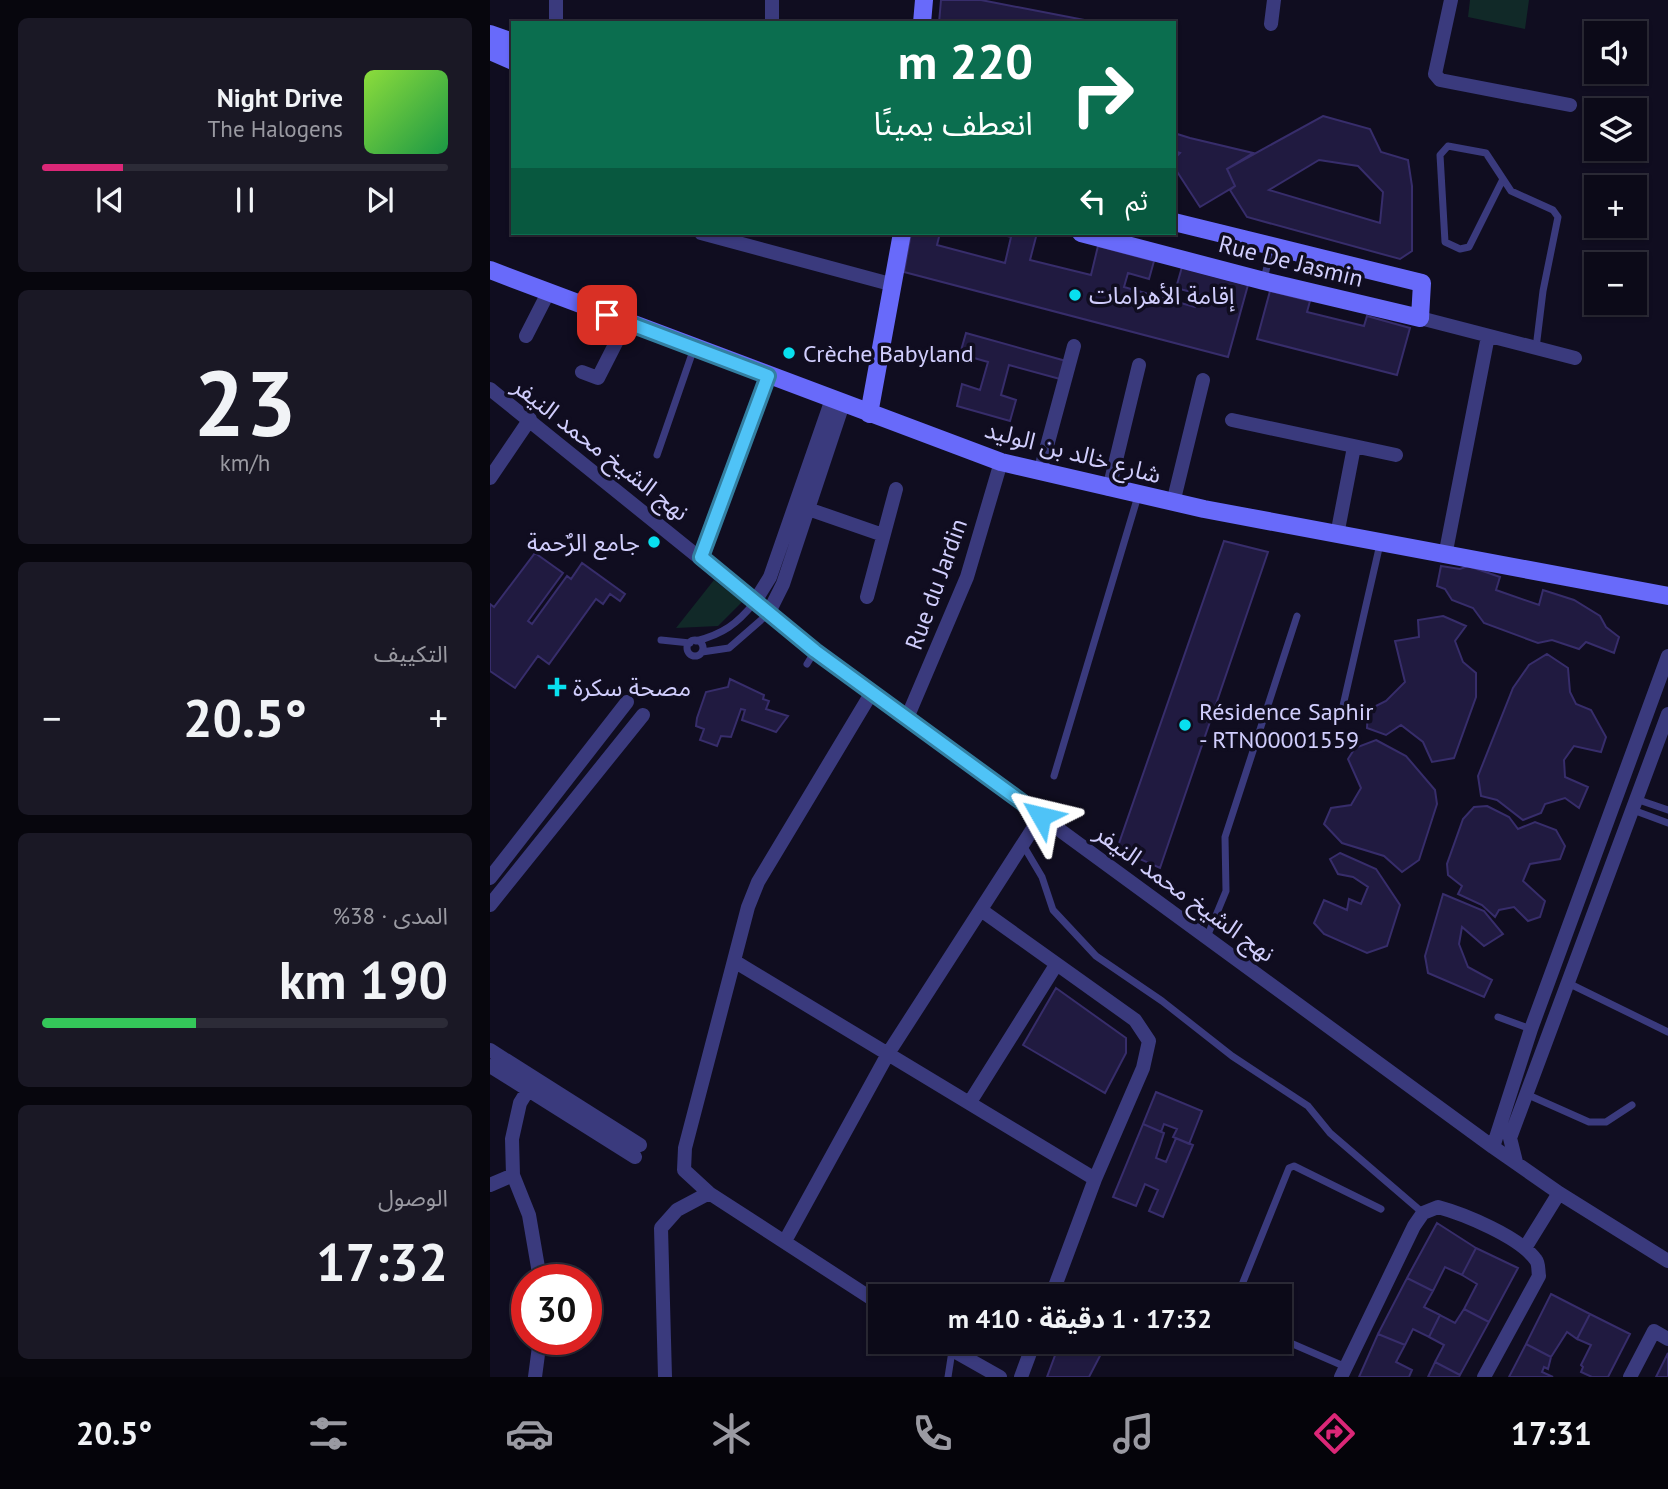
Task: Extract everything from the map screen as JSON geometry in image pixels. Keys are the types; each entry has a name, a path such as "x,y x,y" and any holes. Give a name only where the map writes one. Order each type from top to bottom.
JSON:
{"street":[{"path":"556,0 556,21"},
{"path":"772,0 772,21"},
{"path":"922,21 924,0"},
{"path":"1271,24 1274,0"},
{"path":"1451,0 1435,75 1440,80 1570,106"},
{"path":"490,34 511,41"},
{"path":"490,51 511,60"},
{"name":"Rue De Jasmin","path":"1176,223 1422,283 1420,318"},
{"path":"708,235 894,285"},
{"path":"869,414 902,235"},
{"name":"Rue De Jasmin","path":"1089,235 1574,358"},
{"name":"شارع خالد بن الوليد","path":"490,270 1001,462 1138,496 1380,544 1668,596"},
{"path":"526,336 548,293"},
{"path":"582,372 598,378 626,323"},
{"path":"1445,556 1489,336"},
{"path":"1040,472 1074,346"},
{"path":"1109,489 1139,365"},
{"path":"1173,503 1203,380"},
{"name":"نهج الشيخ محمد النيفر","path":"490,389 815,651 1493,1147 1559,1193 1668,1261"},
{"path":"768,614 783,584 808,509 838,401"},
{"path":"754,603 770,577 838,401"},
{"path":"490,478 530,419"},
{"path":"1232,420 1396,455"},
{"path":"1337,535 1354,447"},
{"name":"Rue du Jardin","path":"907,718 967,577 1001,462"},
{"path":"867,597 896,489"},
{"path":"808,509 884,535"},
{"path":"1493,1147 1531,1029 1668,656"},
{"path":"868,1296 709,1193 684,1170 685,1148 748,907 758,882 872,692"},
{"path":"490,878 627,702"},
{"path":"1516,1162 1510,1139 1668,714"},
{"path":"490,905 643,715"},
{"path":"785,1241 889,1052 1041,816"},
{"path":"981,910 1135,1020 1149,1041 1143,1068 1095,1179 1056,1284"},
{"path":"734,961 889,1052 1095,1179"},
{"path":"970,1102 1056,965"},
{"path":"490,1051 638,1151 490,1066"},
{"path":"528,1090 520,1103 512,1139 513,1175 530,1215 538,1264"},
{"path":"490,1185 513,1175"},
{"path":"665,1377 661,1228 677,1210 709,1193"},
{"path":"1525,1248 1559,1193"},
{"path":"1343,1372 1423,1213 1438,1207 1525,1248 1538,1262 1539,1276 1484,1377"},
{"path":"1630,1377 1654,1331 1668,1339"},
{"path":"958,1354 1000,1377"},
{"path":"1021,1377 1030,1354"},
{"path":"536,1377 538,1355"}],"lane":[{"path":"1503,179 1469,247 1448,246 1445,242 1440,155 1448,146 1486,153 1494,160 1511,191 1553,210 1558,217 1543,291 1536,348"},
{"path":"1264,281 1272,247"},
{"path":"657,454 694,348"},
{"path":"701,557 768,376"},
{"path":"1054,776 1138,496"},
{"path":"1342,710 1358,655 1380,544"},
{"path":"693,642 721,634 739,622 754,603"},
{"path":"693,642 690,654 695,656 729,648 768,614"},
{"path":"1206,938 1226,891 1225,837 1297,616"},
{"path":"661,640 693,642 702,645 702,653"},
{"path":"807,664 815,651"},
{"path":"1634,805 1668,810"},
{"path":"1634,805 1668,823"},
{"path":"1023,845 1042,877 1053,910 1096,957 1162,1001 1232,1056 1308,1106 1330,1133 1423,1213"},
{"path":"1568,983 1668,1031"},
{"path":"1498,1017 1531,1029"},
{"path":"1527,1094 1589,1122 1606,1122 1632,1105"},
{"path":"1242,1284 1290,1168 1294,1166 1381,1209"},
{"path":"1292,1345 1343,1372"},
{"path":"948,1377 952,1354"}],"green space":[{"path":"1470,0 1529,0 1525,29 1468,17"},
{"path":"714,580 742,602 718,626 676,628"}],"building":[{"path":"941,0 981,0 1090,21 939,21"},
{"path":"1323,116 1370,129 1381,152 1408,160 1412,186 1412,251 1400,259 1247,217 1230,190 1235,186 1227,169","holes":["1319,160 1358,166 1383,192 1380,223 1269,190"]},
{"path":"1176,134 1253,153 1227,169 1235,186 1200,207 1176,170 1176,157 1180,153 1176,152"},
{"name":"إقامة الأهرامات","path":"911,235 940,235 937,245 1005,263 1011,237 1004,235 1036,235 1030,260 1091,275 1098,246 1154,261 1149,279 1128,273 1124,287 1195,307 1199,294 1176,288 1182,267 1248,285 1228,357 904,272"},
{"name":"إقامة الأهرامات","path":"1270,291 1310,301 1307,312 1364,326 1367,316 1410,328 1397,375 1257,339"},
{"path":"966,333 1066,361 1060,379 1009,365 1001,395 1016,400 1010,421 957,406 962,384 980,390 988,362 960,354"},
{"name":"Résidence Saphir - RTN00001559","path":"1224,541 1268,552 1160,868 1117,849"},
{"name":"مصحة سكرة","path":"535,553 563,573 528,621 532,624 567,576 571,579 582,563 625,594 620,601 610,594 603,604 596,599 549,664 538,656 515,688 490,671 490,604 494,607"},
{"path":"1441,566 1460,569 1468,566 1500,577 1496,590 1539,605 1543,590 1574,600 1600,616 1606,627 1619,637 1614,653 1586,642 1579,649 1552,640 1538,643 1484,623 1473,608 1452,600 1445,589 1437,586"},
{"path":"1443,616 1466,626 1455,641 1463,662 1476,673 1476,697 1454,758 1432,762 1423,742 1401,725 1386,735 1367,728 1368,710 1386,701 1405,682 1395,641 1419,637 1418,620"},
{"path":"1547,654 1568,668 1570,692 1576,704 1591,710 1606,737 1601,752 1574,746 1564,760 1565,777 1588,787 1579,808 1565,798 1545,804 1541,813 1523,820 1497,800 1481,796 1478,776 1513,688 1529,665"},
{"path":"730,679 764,695 763,699 769,701 766,709 788,716 776,732 742,720 745,710 741,709 731,737 721,736 717,746 700,740 704,729 696,726 697,718 706,692 728,687"},
{"path":"1376,740 1406,756 1435,790 1437,804 1419,860 1402,872 1384,856 1342,843 1324,824 1331,808 1351,805 1361,788 1348,759 1355,748"},
{"path":"1487,806 1509,817 1518,829 1535,822 1556,830 1565,846 1560,859 1530,864 1523,881 1545,901 1540,917 1528,921 1514,907 1499,910 1495,917 1482,905 1458,894 1462,886 1448,875 1447,864 1463,819 1474,807"},
{"path":"1340,853 1376,869 1400,905 1387,946 1367,953 1324,934 1314,923 1324,900 1347,910 1349,899 1361,904 1368,887 1353,877 1338,874 1330,859"},
{"path":"1443,894 1484,911 1503,934 1484,946 1462,927 1459,944 1468,967 1492,980 1484,997 1428,973 1425,956"},
{"path":"1056,988 1126,1038 1126,1053 1105,1093 1023,1045"},
{"path":"1156,1092 1202,1111 1189,1144 1173,1137 1177,1129 1164,1124 1161,1132 1143,1124"},
{"path":"1143,1124 1164,1133 1156,1158 1166,1162 1176,1138 1193,1145 1163,1217 1149,1211 1158,1190 1145,1184 1136,1206 1113,1197"},
{"path":"1437,1223 1476,1248 1462,1275 1445,1267 1433,1291 1407,1278"},
{"path":"1476,1248 1518,1268 1489,1322 1464,1309 1477,1284 1462,1275"},
{"path":"1407,1278 1433,1291 1424,1307 1440,1315 1429,1337 1413,1329 1405,1345 1378,1334"},
{"path":"1551,1294 1590,1314 1577,1339 1567,1332 1551,1357 1526,1344"},
{"path":"1464,1309 1489,1322 1460,1375 1435,1362 1444,1345 1429,1337 1440,1315 1455,1323"},
{"path":"1590,1314 1630,1334 1608,1377 1592,1377 1581,1372 1581,1365 1591,1345 1577,1339"},
{"path":"1378,1334 1405,1345 1396,1362 1412,1370 1409,1377 1359,1377"},
{"path":"1526,1344 1551,1357 1548,1369 1544,1367 1542,1372 1553,1377 1509,1377"},
{"path":"1668,1353 1668,1377 1656,1377"},
{"path":"1056,1354 1101,1354 1089,1377 1047,1377"},
{"path":"1435,1362 1460,1375 1459,1377 1428,1377"}],"place":[{"name":"إقامة الأهرامات","path":"1075,295"},
{"name":"Crèche Babyland","path":"789,353"},
{"name":"جامع الرٌحمة","path":"654,542"},
{"name":"مصحة سكرة","path":"557,687"},
{"name":"Résidence Saphir - RTN00001559","path":"1185,725"}],"route":[{"path":"607,315 768,376 701,557 815,651 1041,816"}]}
